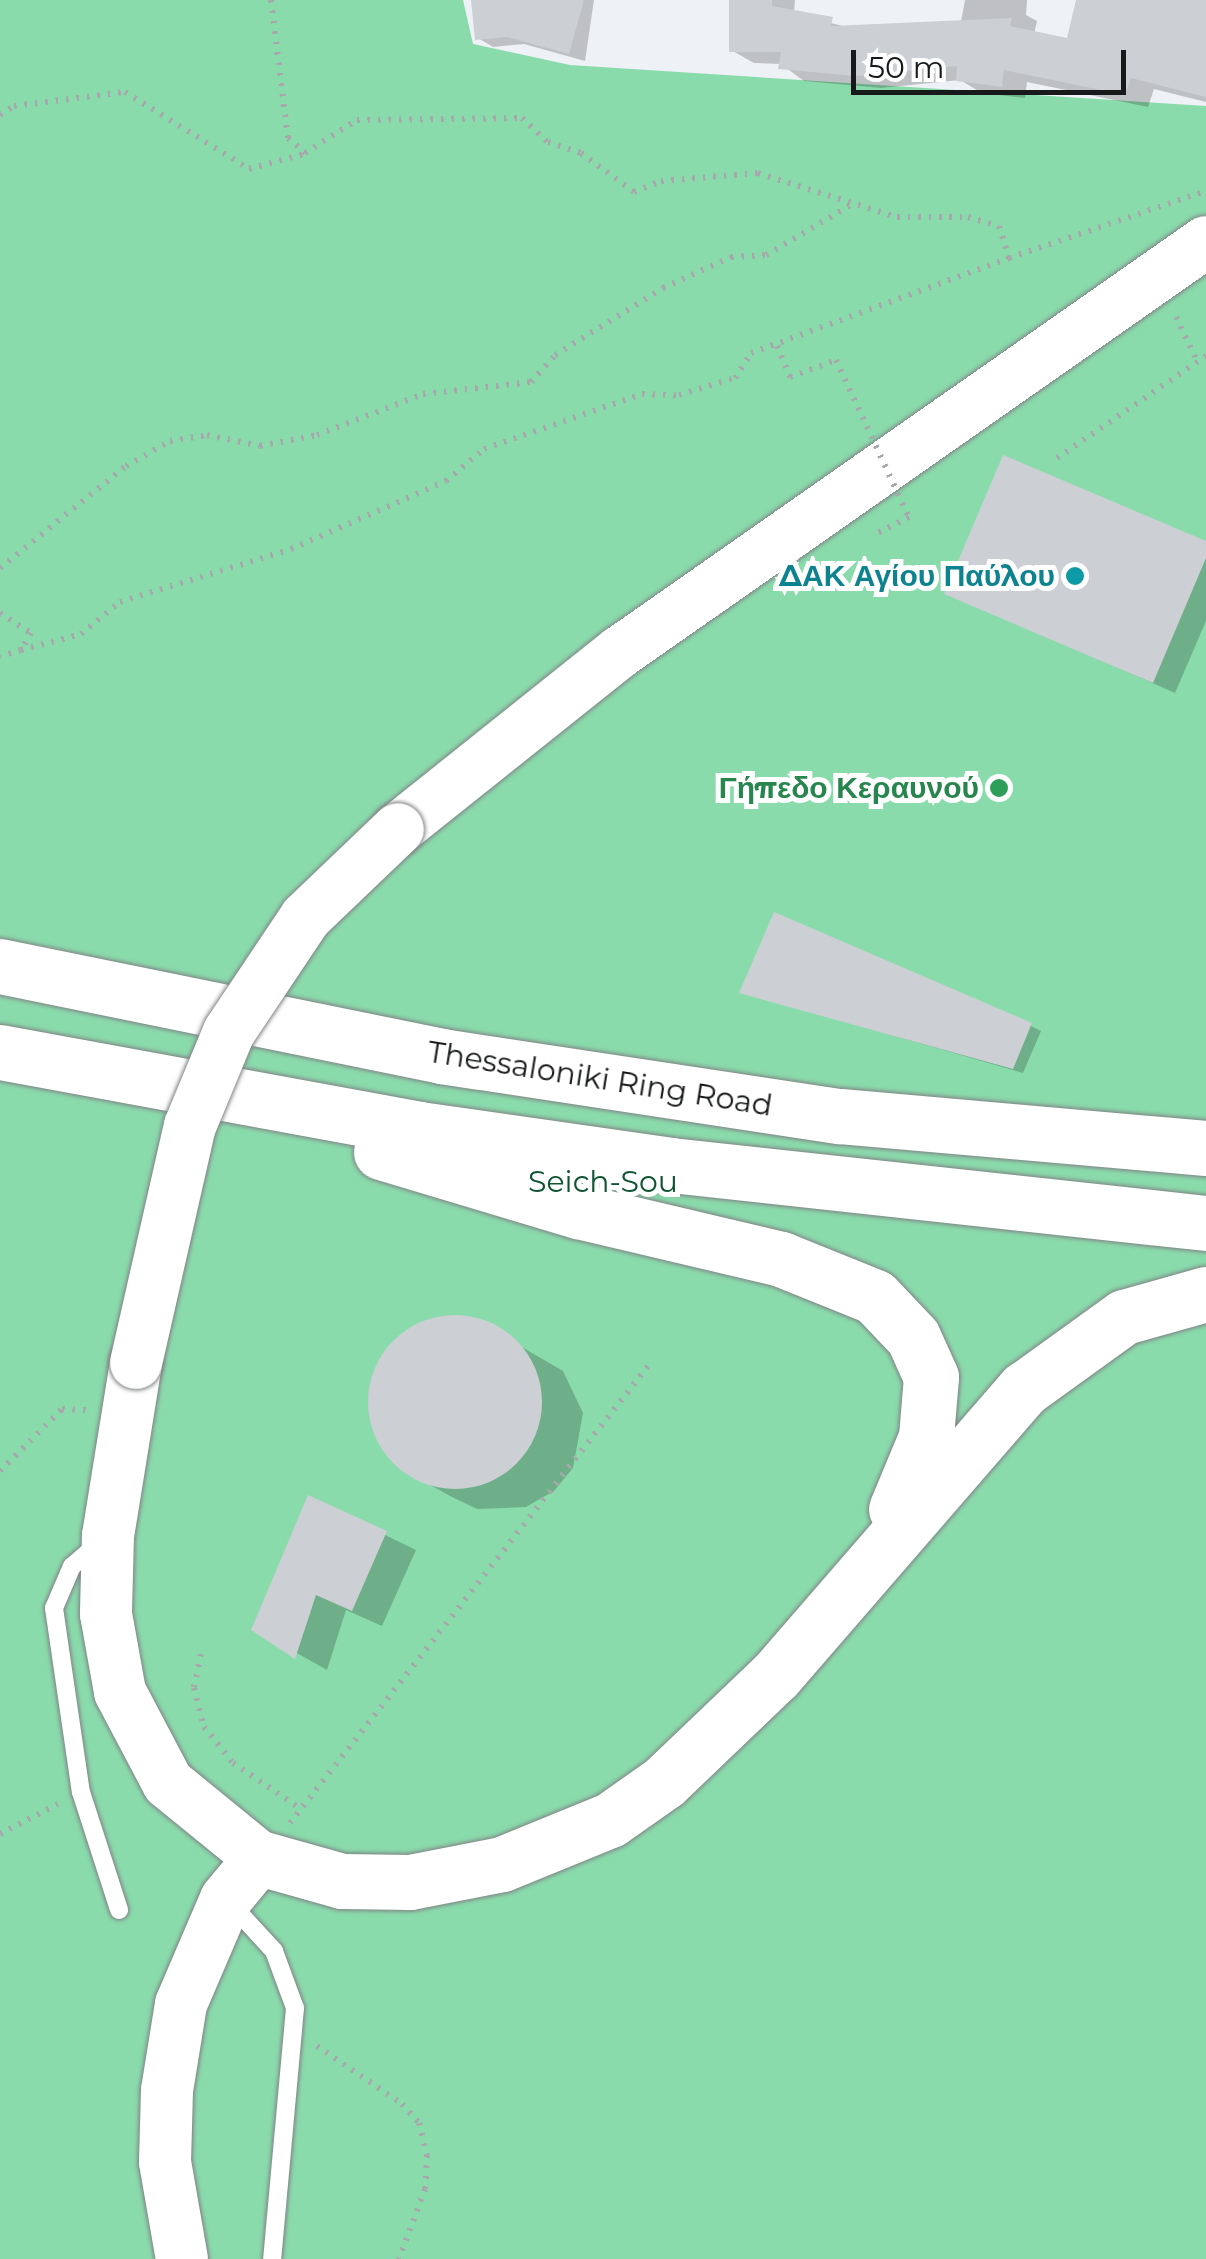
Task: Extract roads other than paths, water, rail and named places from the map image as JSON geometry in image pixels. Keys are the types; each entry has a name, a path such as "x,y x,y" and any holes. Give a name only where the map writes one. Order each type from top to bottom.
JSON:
{"highway":[{"name":"Thessaloniki Ring Road","path":"0,966 441,1056 840,1116 1206,1148"},
{"path":"0,1052 228,1096 670,1165 1206,1223"},
{"path":"228,1096 326,1134 578,1211 781,1259 875,1297 920,1348 931,1378 931,1414 905,1494 852,1586"},
{"path":"243,1878 410,1882 502,1864 610,1820 719,1733 1024,1389 1124,1316 1206,1294"}],"main road":[{"path":"182,2259 165,2162 167,2090 182,2004 243,1878 188,1806 134,1725 106,1614 108,1535 132,1387 186,1142 229,1032 306,917 398,829 620,652 1206,242"}],"lane":[{"path":"108,1535 72,1566 54,1608 81,1792 119,1910"},
{"path":"243,1878 295,2008 272,2259"}],"place":[{"name":"ΔΑΚ Αγίου Παύλου","path":"1075,576"},
{"name":"Γήπεδο Κεραυνού","path":"999,788"}],"park label":[{"name":"Seich-Sou","path":"603,1182"}]}
